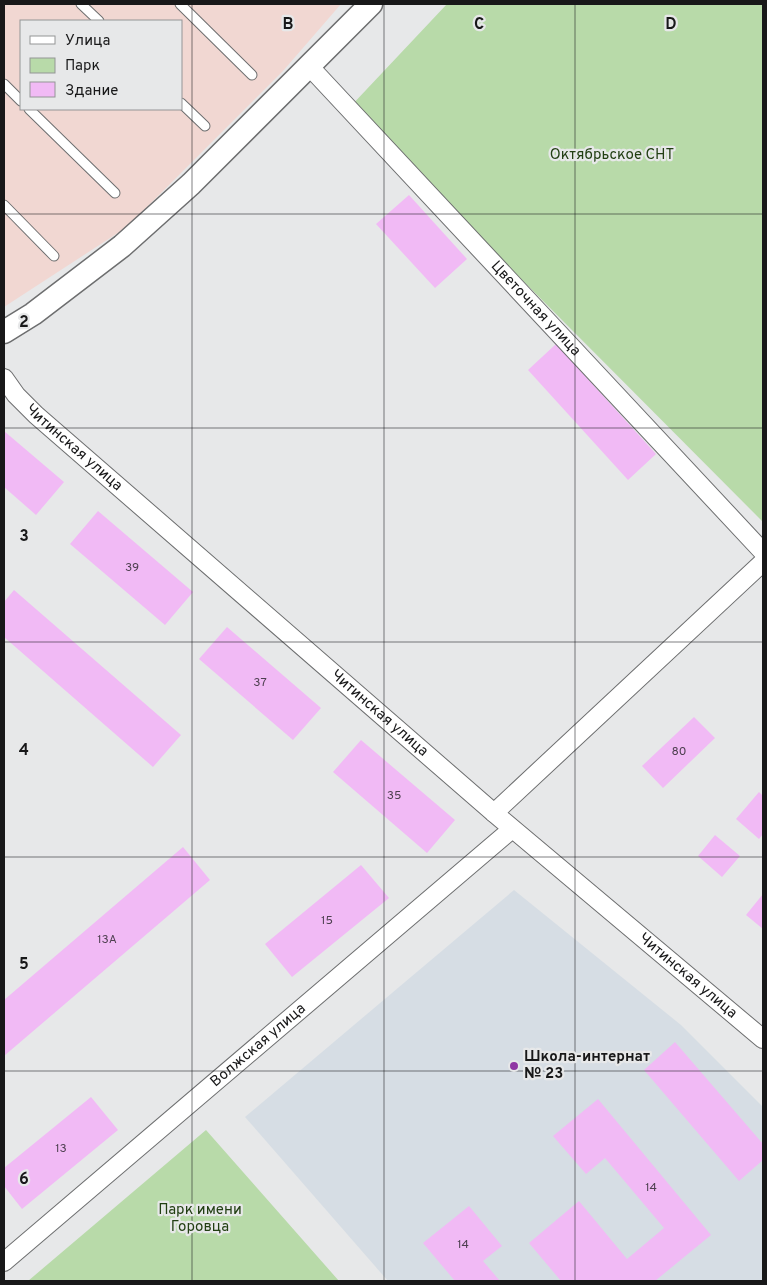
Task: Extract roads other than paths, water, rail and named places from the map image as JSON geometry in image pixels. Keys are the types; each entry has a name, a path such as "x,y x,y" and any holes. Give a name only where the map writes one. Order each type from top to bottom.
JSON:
{"street":[{"path":"4,332 33,314 122,246 191,184 309,66 366,5"},
{"name":"Цветочная улица","path":"309,66 763,552"},
{"name":"Читинская улица","path":"4,378 36,415 512,829 763,1039"},
{"path":"494,813 763,562"},
{"name":"Волжская улица","path":"4,1262 512,829"}],"lane":[{"path":"81,4 98,20"},
{"path":"180,4 252,75"},
{"path":"4,84 20,100"},
{"path":"182,104 205,126"},
{"path":"30,110 115,193"},
{"path":"4,205 54,256"}],"place":[{"name":"Школа-интернат № 23","path":"514,1066"}],"park label":[{"name":"Октябрьское СНТ","path":"612,155"},
{"name":"Парк имени Горовца","path":"200,1218"}]}
